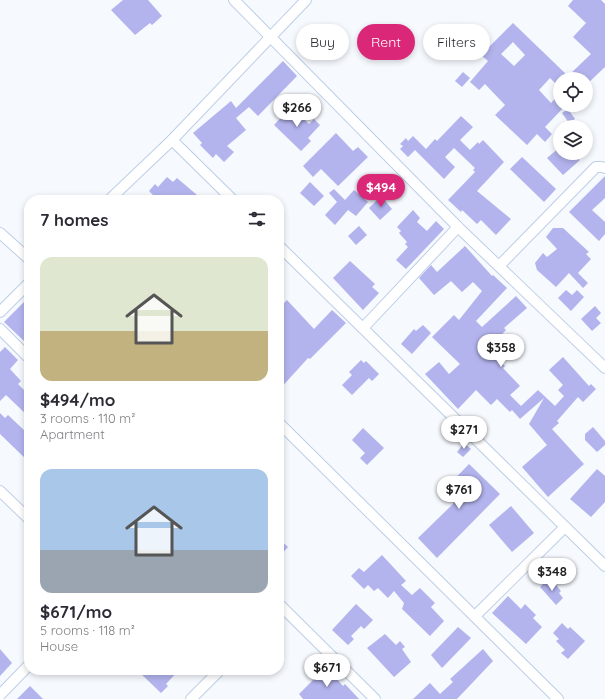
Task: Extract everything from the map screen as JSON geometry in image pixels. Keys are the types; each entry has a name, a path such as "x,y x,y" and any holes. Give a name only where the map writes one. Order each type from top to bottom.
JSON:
{"street":[{"path":"234,0 458,227 605,368"},
{"path":"114,195 172,140 306,0"},
{"path":"172,140 228,195"},
{"path":"499,266 596,167 602,166 605,168"},
{"path":"362,328 458,227"},
{"path":"0,233 24,255"},
{"path":"284,251 605,566"},
{"path":"0,312 24,288"},
{"path":"0,329 24,353"},
{"path":"284,429 558,699"},
{"path":"0,491 24,514"},
{"path":"475,616 565,527"},
{"path":"284,612 375,699"},
{"path":"0,695 24,670"},
{"path":"191,699 215,675"}],"building":[{"path":"123,0 148,0 162,16 152,25 150,23 135,35 111,10"},
{"path":"573,0 601,0 605,4 605,67 593,78 593,72 572,72 591,54 573,37 586,23 568,6"},
{"path":"513,23 564,72 553,72 553,81 550,78 539,90 551,103 553,101 553,112 559,112 545,127 552,134 545,142 537,134 527,145 495,115 505,105 485,84 479,90 470,82 488,61 487,60 490,60 490,46","holes":["513,42 525,55 514,66 501,54"]},
{"path":"283,61 297,76 258,116 249,107 236,118 246,130 227,146 234,152 224,162 216,154 213,158 200,145 202,143 193,133 231,101 236,108"},
{"path":"463,72 470,78 462,87 455,81"},
{"path":"291,107 309,124 314,119 320,125 308,138 311,141 301,151 274,125"},
{"path":"570,112 575,119 567,120 562,113"},
{"path":"461,116 473,127 460,140 470,150 478,142 479,144 483,140 504,162 477,191 511,219 496,235 481,220 477,224 462,210 461,212 448,200 475,172 473,170 475,168 454,148 445,157 455,167 444,179 415,150 408,157 400,149 403,146 400,144 406,138 408,141 413,136 426,149 435,139 437,141"},
{"path":"336,133 353,151 358,147 368,157 338,186 321,169 313,177 303,166"},
{"path":"553,153 553,160 580,160 563,175 547,158"},
{"path":"522,157 556,189 544,202 510,169"},
{"path":"605,176 605,198 592,210 605,222 605,234 599,241 569,212"},
{"path":"167,177 173,182 177,178 197,195 153,195 149,191 155,184 158,187"},
{"path":"310,182 324,196 314,206 300,193"},
{"path":"334,189 345,200 354,190 368,202 356,216 348,210 335,225 325,215 337,202 329,193"},
{"path":"381,196 392,209 380,220 369,208"},
{"path":"413,210 420,218 417,222 427,231 436,221 444,229 406,269 396,260 408,247 405,244 407,242 399,233 401,231 397,227"},
{"path":"359,226 367,235 356,245 348,236"},
{"path":"553,228 563,228 589,252 586,254 591,259 578,273 588,283 583,288 569,273 556,287 537,270 535,263 543,253 547,257 557,249 546,237"},
{"path":"465,246 492,276 493,275 507,288 476,321 482,327 516,296 527,308 504,328 506,330 487,350 505,366 503,368 520,386 510,395 521,406 538,390 555,406 564,396 558,390 563,385 549,370 563,357 589,386 591,384 596,389 583,402 578,397 557,421 559,423 552,429 584,464 548,497 522,467 547,445 529,424 544,398 520,419 512,410 510,412 497,399 491,405 476,390 458,409 425,374 439,362 449,374 460,364 432,337 454,315 459,320 482,291 473,282 462,292 451,281 434,295 419,278 431,265 437,272"},
{"path":"350,261 375,284 372,287 379,293 363,310 333,278"},
{"path":"566,290 572,295 577,290 584,297 571,311 558,298"},
{"path":"287,300 314,329 332,310 346,323 310,359 308,358 284,384 284,303"},
{"path":"24,302 24,341 4,322"},
{"path":"595,306 601,313 596,318 601,323 592,331 581,319"},
{"path":"423,325 431,333 412,354 401,344 414,329 416,331"},
{"path":"5,347 18,360 10,369 21,381 18,384 24,390 24,412 6,395 0,401 0,352"},
{"path":"361,360 364,363 366,361 379,374 372,381 369,378 352,395 342,385 352,375 349,372"},
{"path":"0,413 5,418 8,415 24,430 24,457 0,434"},
{"path":"593,427 605,441 605,445 597,452 585,440 585,434"},
{"path":"363,428 384,448 367,465 360,458 365,453 352,440"},
{"path":"464,443 471,449 463,457 457,452"},
{"path":"469,464 500,494 437,558 418,538 454,503 442,492"},
{"path":"597,469 605,476 605,502 591,517 570,499"},
{"path":"511,506 534,533 512,552 489,525"},
{"path":"284,543 288,547 284,551"},
{"path":"382,555 406,581 401,585 412,595 420,588 435,603 431,607 444,621 430,636 402,609 404,603 394,591 388,598 378,588 374,591 368,585 364,589 351,576 359,568 364,572"},
{"path":"547,580 554,587 556,585 561,591 559,593 563,598 556,605 540,587"},
{"path":"508,596 521,609 525,604 536,615 533,618 542,627 526,644 492,613"},
{"path":"356,604 373,620 364,629 361,626 351,636 354,639 348,645 332,630"},
{"path":"562,623 568,629 570,627 585,641 568,659 561,653 565,650 556,641 559,639 553,633"},
{"path":"458,627 471,638 442,668 431,655"},
{"path":"385,634 396,645 400,641 405,647 402,649 411,662 394,677 367,648"},
{"path":"0,649 12,663 0,676"},
{"path":"483,649 493,661 457,699 413,699 430,683 440,694 453,682 450,679"},
{"path":"320,668 327,675 330,672 343,686 345,684 359,699 303,699 299,694 314,679 312,677"},
{"path":"142,675 174,675 166,684 168,686 161,693"},
{"path":"30,686 43,699 17,699"}]}
